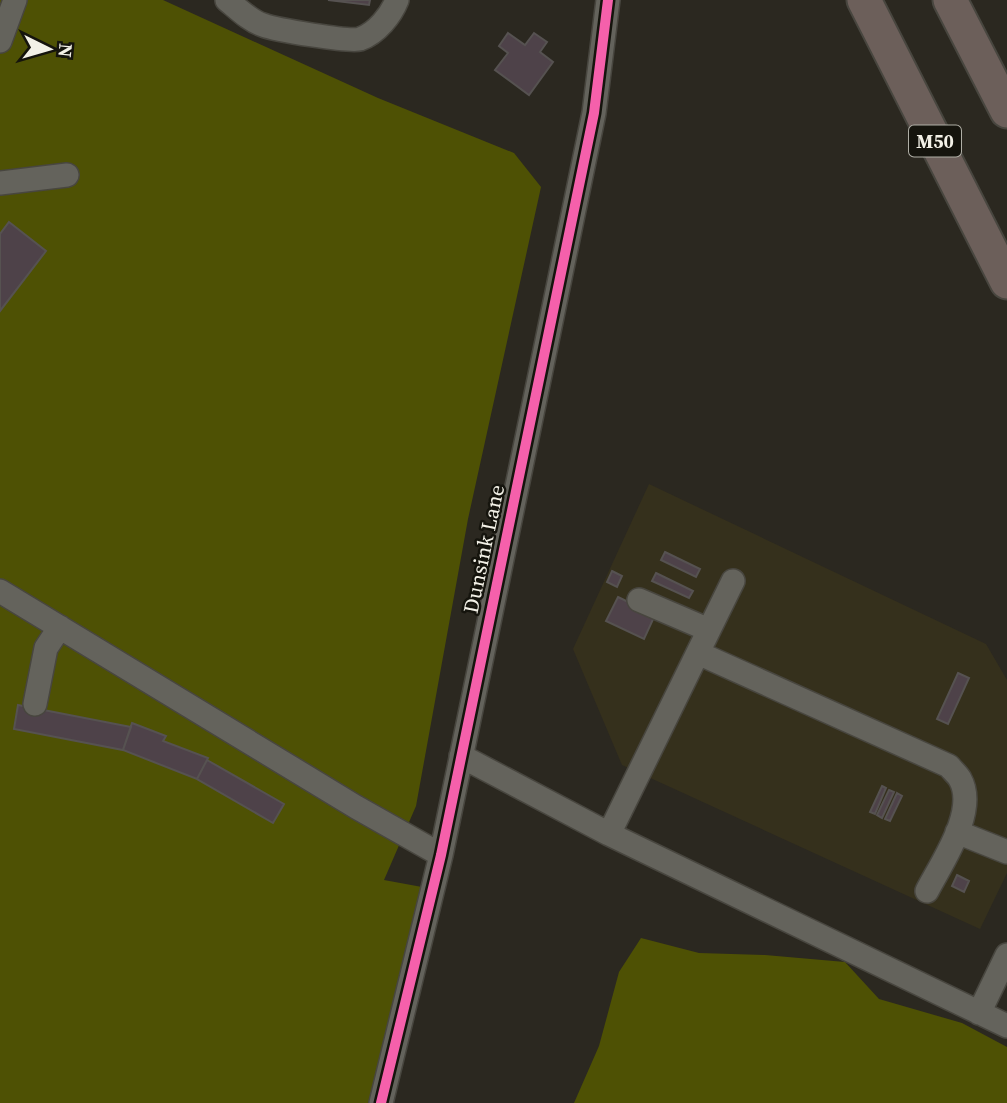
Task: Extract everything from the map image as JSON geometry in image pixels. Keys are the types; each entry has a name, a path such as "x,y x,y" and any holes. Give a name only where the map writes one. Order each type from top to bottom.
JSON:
{"highway":[{"name":"M50","path":"864,0 1007,282"},
{"path":"950,0 1007,111"},
{"path":"960,0 1007,101"}],"street":[{"path":"0,41 15,0"},
{"path":"227,0 261,25 326,37 359,39 377,29 392,12 397,0"},
{"name":"Dunsink Lane","path":"381,1103 441,855 594,113 608,0"},
{"path":"0,183 67,175"},
{"path":"609,834 733,581"},
{"path":"0,591 356,807 441,855"},
{"path":"639,600 709,630"},
{"path":"35,705 46,648 60,627"},
{"path":"698,653 949,766 960,779 965,797 964,816 927,891"},
{"path":"461,757 609,834 1007,1026"},
{"path":"957,832 1007,852"},
{"path":"979,1013 1007,955"}],"shaded area":[{"path":"0,0 163,0 378,98 514,153 541,187 468,519 416,806 384,880 422,887 371,1103 0,1103"},
{"path":"649,484 986,644 1007,680 1007,873 980,929 622,765 573,649"},
{"path":"641,938 699,953 845,962 879,999 962,1023 1007,1047 1007,1103 574,1103 599,1046 619,972"}],"building":[{"path":"328,0 370,0 369,5"},
{"path":"508,33 525,45 534,33 547,42 540,52 553,62 529,95 495,70 508,53 499,46"},
{"path":"9,222 46,251 0,311 0,234"},
{"path":"665,552 700,569 696,577 661,560"},
{"path":"612,571 622,576 617,587 607,582"},
{"path":"656,573 693,591 689,598 652,581"},
{"path":"618,597 655,615 644,639 606,621"},
{"path":"958,673 969,678 948,724 937,719"},
{"path":"18,705 131,727 123,750 14,729"},
{"path":"132,723 166,736 163,741 208,758 197,779 123,750"},
{"path":"207,760 284,804 273,823 197,779"},
{"path":"882,786 886,788 875,814 870,812"},
{"path":"889,790 894,792 882,818 877,815"},
{"path":"897,793 902,796 890,821 885,819"},
{"path":"957,875 969,881 964,892 952,886"}],"cycle path":[{"path":"381,1103 441,855 594,113 608,0"}]}
